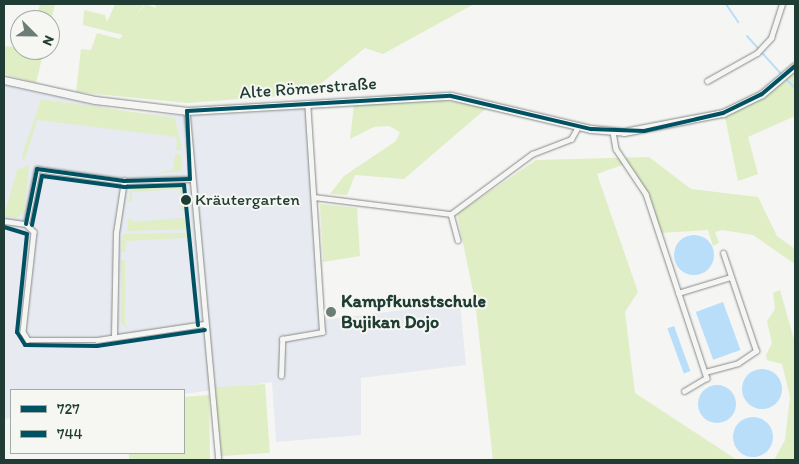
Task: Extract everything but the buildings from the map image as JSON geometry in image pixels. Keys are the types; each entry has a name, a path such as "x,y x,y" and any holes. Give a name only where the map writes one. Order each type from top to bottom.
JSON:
{"main road":[{"name":"Alte Römerstraße","path":"4,80 94,100 187,111 451,96 578,127 613,132 663,128 723,114 780,80 793,68"}],"street":[{"path":"707,81 757,53 766,43 781,15 782,4"},
{"path":"281,376 282,338 322,332 307,103"},
{"path":"187,111 190,179 204,324 217,415 219,460"},
{"path":"314,198 451,214 532,154 571,139 578,127"},
{"path":"613,132 616,149 646,194 707,378 685,391"},
{"path":"26,224 37,169 124,181 190,179"},
{"path":"114,336 116,240 124,181"},
{"path":"451,214 458,240"},
{"path":"4,221 26,224 34,232 35,241 24,337 32,342 77,342 204,324"},
{"path":"705,372 744,361 756,351 723,253"},
{"path":"678,293 731,277"}],"shaded area":[{"path":"4,85 127,112 187,116 307,109 322,320 460,303 466,365 361,378 361,435 276,442 272,382 185,394 185,389 10,389 10,418 4,419"}],"green space":[{"path":"40,4 55,4 54,10 38,10"},
{"path":"115,4 144,4 134,19 145,4 156,8 155,4 474,4 383,54 365,48 308,94 187,103 76,92 81,49 91,50 97,33 120,39 123,35 83,25 84,10 105,15 107,22"},
{"path":"4,46 10,47 10,60 42,60 36,83 4,74"},
{"path":"795,72 795,116 748,137 758,174 738,181 725,117"},
{"path":"41,99 175,118 182,150 176,150 177,137 37,120 24,162 22,155"},
{"path":"436,100 489,106 404,179 355,175 347,195 330,194 344,176 396,141 400,132 389,126 374,127 350,139 354,105"},
{"path":"175,154 182,155 181,171 152,174 173,170"},
{"path":"649,157 691,189 758,197 777,236 795,249 795,264 753,235 722,230 715,232 719,243 713,246 708,230 661,233 646,194 625,164 597,174 638,292 625,312 635,393 737,460 493,460 475,301 457,214 536,160"},
{"path":"29,165 24,213 16,218 4,216 17,170"},
{"path":"181,185 185,210 181,211 180,189 132,192 132,201 128,202 131,188"},
{"path":"320,204 357,208 360,256 323,262"},
{"path":"128,218 134,222 182,218 186,219 187,229 127,231"},
{"path":"190,233 191,253 188,238 126,241 125,252 121,252 123,234"},
{"path":"121,260 125,260 125,323 129,329 121,323"},
{"path":"780,290 795,343 795,460 774,460 785,440 790,397 782,364 767,360 766,355 772,343 767,321 775,309 773,293"},
{"path":"265,384 270,453 220,456 215,387"},
{"path":"209,395 210,460 129,460 129,454 185,454 185,397"}],"water":[{"path":"694,235 708,241 714,255 708,269 694,275 680,269 674,255 680,241"},
{"path":"723,302 740,350 713,360 696,312"},
{"path":"674,326 690,371 684,373 667,328"},
{"path":"766,369 773,372 779,378 782,389 781,397 773,406 766,409 758,409 751,406 743,397 742,385 745,378 754,370"},
{"path":"717,385 731,390 736,404 731,418 717,423 703,418 698,404 703,390"},
{"path":"749,417 757,417 764,420 770,426 773,437 770,448 764,454 757,457 749,457 742,454 736,448 733,441 733,433 736,426 742,420"}],"waterway":[{"path":"726,4 738,22"},
{"path":"747,36 782,75"},
{"path":"785,78 795,88"}],"transit line":[{"name":"727","path":"187,111 451,96 591,129 644,131 723,113 762,94 795,66"},
{"name":"727","path":"187,111 190,179"},
{"name":"727","path":"26,224 37,169 124,181 190,179"},
{"name":"744","path":"32,225 42,176 124,187 184,185 198,325"},
{"name":"744","path":"4,227 27,234 17,332 25,345 97,346 205,330"}],"place":[{"name":"Kräutergarten","path":"186,200"},
{"name":"Kampfkunstschule Bujikan Dojo","path":"331,312"}]}
